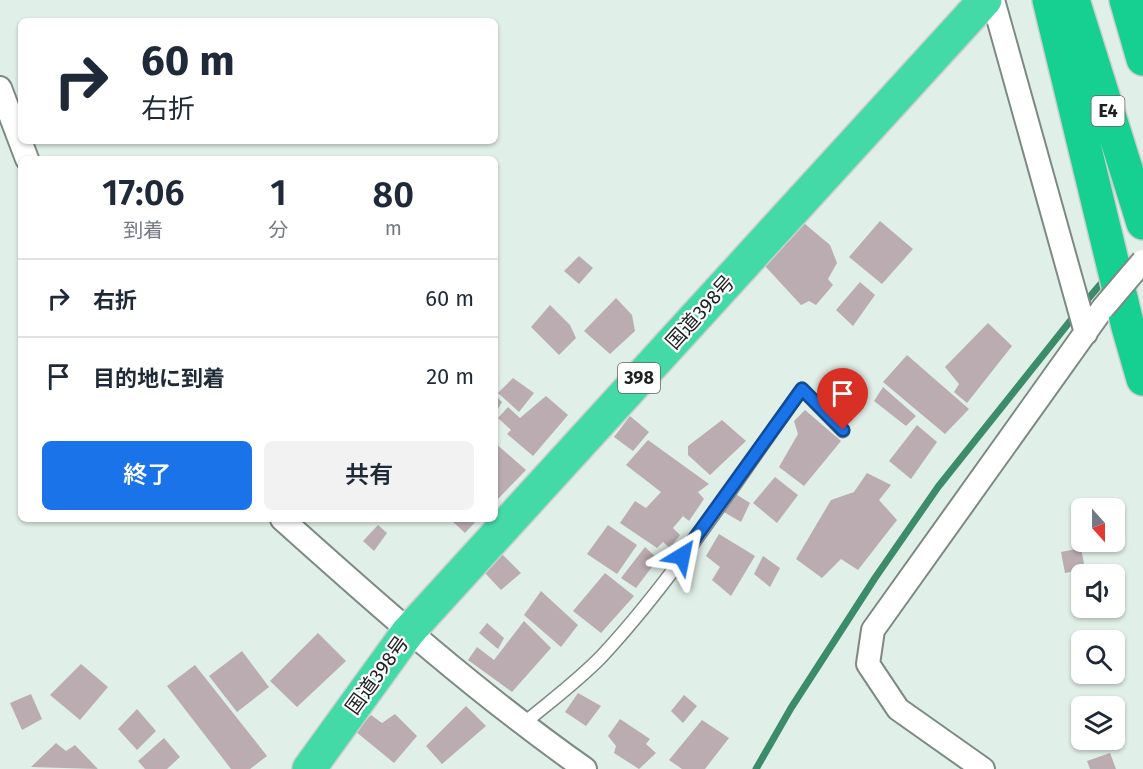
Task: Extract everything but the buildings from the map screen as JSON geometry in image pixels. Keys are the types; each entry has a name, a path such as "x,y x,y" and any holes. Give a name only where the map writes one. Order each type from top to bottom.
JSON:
{"highway":[{"name":"国道398号","path":"309,769 408,632 985,0"},
{"path":"1049,0 1128,327 1143,379"},
{"name":"E4","path":"1073,0 1143,222"},
{"path":"1126,0 1143,59"}],"street":[{"path":"993,0 1086,333"},
{"path":"0,88 18,135"},
{"path":"983,769 898,709 868,664 873,630 1103,308 1143,261"},
{"path":"285,522 408,632 522,725 585,769"}],"lane":[{"path":"522,725 600,658 630,623 682,556 802,389 843,430"}],"waterway":[{"path":"1082,306 1104,280"},
{"path":"756,769 791,708 875,578 938,487 1075,315"}],"route":[{"path":"682,556 802,389 843,430"}]}
